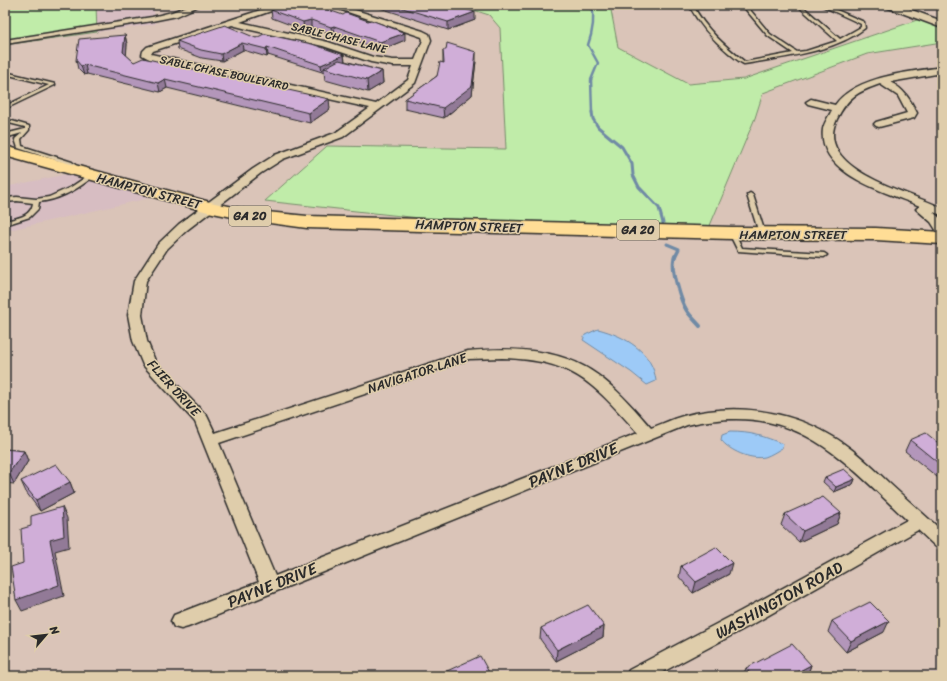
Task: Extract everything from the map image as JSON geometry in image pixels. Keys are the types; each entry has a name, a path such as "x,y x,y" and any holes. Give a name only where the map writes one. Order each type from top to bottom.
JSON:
{"main road":[{"name":"HAMPTON STREET","path":"5,151 208,207 246,215 307,222 732,233 876,234 942,238"}],"street":[{"path":"5,42 152,19 174,14 197,5"},
{"name":"SABLE CHASE BOULEVARD","path":"284,5 150,48 147,50 146,55 378,107"},
{"path":"208,207 266,164 295,150 339,135 412,81 428,40 424,34 331,5"},
{"path":"890,5 942,25"},
{"path":"900,9 917,5"},
{"name":"SABLE CHASE LANE","path":"232,22 251,28 325,44 371,59 393,63 418,63"},
{"path":"942,70 908,75 851,93 845,98 838,108 828,128 829,145 833,154 851,171 899,195 942,212"},
{"path":"879,124 911,116 912,113 901,91 883,82"},
{"path":"811,102 838,108"},
{"path":"899,195 932,216 942,230"},
{"name":"FLIER DRIVE","path":"208,207 162,246 149,265 140,281 136,297 135,315 140,341 150,365 202,420 270,586"},
{"name":"NAVIGATOR LANE","path":"211,440 468,355 494,352 540,356 581,370 598,382 649,435"},
{"name":"PAYNE DRIVE","path":"181,621 683,421 718,414 746,414 774,418 799,426 824,438 860,466 942,542"},
{"name":"WASHINGTON ROAD","path":"636,676 748,617 920,521"}],"lane":[{"path":"691,5 696,16 716,40 744,63 797,54 840,41 863,28 863,23 822,5"},
{"path":"744,5 769,34 797,54"},
{"path":"801,5 799,5 840,41"},
{"path":"5,73 53,85 5,108"},
{"path":"5,102 13,104"},
{"path":"5,120 27,126 27,130"},
{"path":"5,136 27,130"},
{"path":"5,200 14,198 36,200 60,195 81,184 86,174 70,163 20,147 18,139 27,130"},
{"path":"750,195 762,233"},
{"path":"5,223 28,216 35,209 36,200"},
{"path":"732,233 740,250 824,255"}],"shaded area":[{"path":"96,5 153,5 156,24 97,32"},
{"path":"82,171 167,194 5,231 5,187"}],"green space":[{"path":"5,5 96,5 97,32 5,45"},
{"path":"458,5 610,5 618,47 688,84 744,79 920,19 942,28 942,42 867,54 763,93 755,118 706,235 492,226 265,201 327,146 506,149 500,28 489,15"}],"water":[{"path":"598,329 618,336 636,347 649,362 654,371 656,381 647,385 631,372 583,340 585,335"},
{"path":"730,432 745,433 763,437 783,444 782,448 765,457 759,458 747,456 730,448 721,440 722,435"}],"building":[{"path":"288,5 314,5 343,15 346,13 368,21 371,20 405,33 380,42 334,26 331,27 311,20 303,22 271,10"},
{"path":"393,5 450,5 475,12 448,22"},
{"path":"225,25 256,38 264,34 312,44 344,55 321,65 267,47 266,49 242,43 221,54 201,50 177,41"},
{"path":"125,35 123,52 134,62 143,58 329,99 309,113 165,79 158,83 85,65 81,66 76,60 79,39"},
{"path":"447,43 476,52 472,86 443,108 405,99 437,76 440,62 444,63 443,50 446,50"},
{"path":"339,60 382,71 367,80 324,68"},
{"path":"926,433 942,446 942,466 910,440"},
{"path":"5,449 24,451 9,473 5,473"},
{"path":"56,464 70,482 36,500 21,481"},
{"path":"844,469 855,479 836,487 825,477"},
{"path":"823,497 841,513 803,531 785,514"},
{"path":"62,507 64,536 50,540 59,585 16,600 11,567 23,563 21,529 31,526 31,516"},
{"path":"716,547 732,563 696,582 681,566"},
{"path":"870,602 889,621 851,641 832,621"},
{"path":"588,605 604,626 557,650 541,628"},
{"path":"792,644 811,665 790,676 752,676 746,668"},
{"path":"480,656 491,676 436,676"}],"waterway":[{"path":"592,5 593,25 588,45 598,63 591,80 592,113"},
{"path":"592,112 593,119 598,127 622,147 632,164 633,175 639,187 659,208 663,223"},
{"path":"667,244 679,249 675,257"},
{"path":"675,256 675,276 682,300 687,311 700,326"}]}
